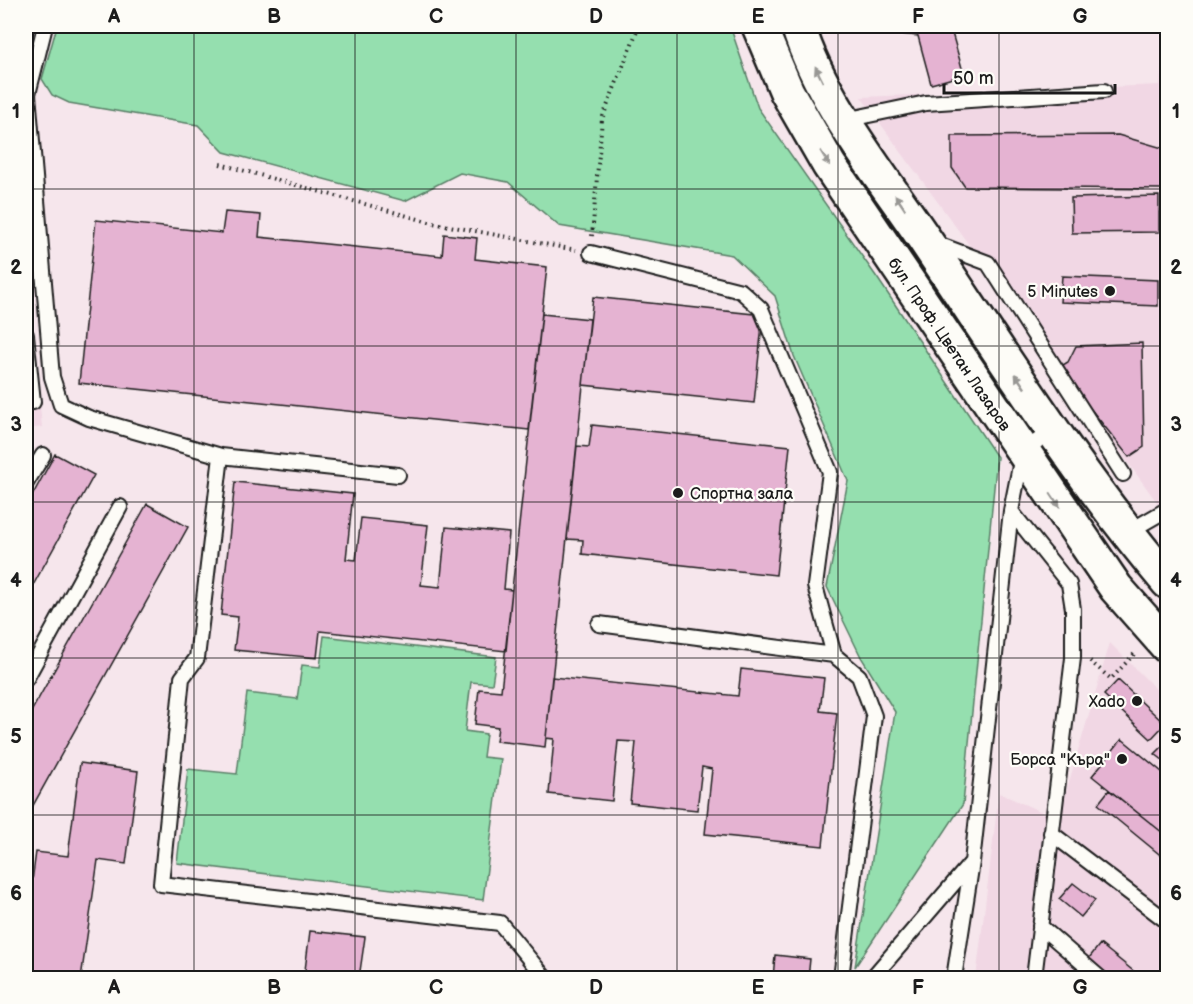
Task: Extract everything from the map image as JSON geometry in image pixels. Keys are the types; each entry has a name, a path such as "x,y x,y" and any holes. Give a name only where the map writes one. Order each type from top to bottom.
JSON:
{"main road":[{"name":"бул. Проф. Цветан Лазаров","path":"759,26 768,50 925,240 1053,430 1167,582"},
{"name":"бул. Проф. Цветан Лазаров","path":"798,26 822,81 823,117 829,165 1116,588 1153,648"}],"lane":[{"path":"45,26 28,94 52,377 61,405 89,418 221,456 398,474"},
{"path":"823,117 926,103 1104,92"},
{"path":"925,240 988,263 1123,474"},
{"path":"591,253 741,291 761,309 830,472 815,586 834,654 859,676 874,716 841,978"},
{"path":"26,335 33,402"},
{"path":"954,978 972,862 1011,511 1023,451 1053,430"},
{"path":"26,483 43,454"},
{"path":"221,456 196,658 182,678 161,884 500,922 544,978"},
{"path":"26,679 120,507"},
{"path":"1128,532 1167,509"},
{"path":"1011,511 1068,584 1072,609 1073,658 1034,978"},
{"path":"599,624 834,654"},
{"path":"1052,833 1167,922"},
{"path":"872,978 972,862"},
{"path":"1040,927 1100,978"}],"path":[{"path":"220,164 433,223 591,253 602,119 639,26"},
{"path":"1106,674 1112,679 1153,648"}],"shaded area":[{"path":"1165,26 1167,26 1167,516 861,97 1160,85"},
{"path":"26,264 42,427 26,429"},
{"path":"1110,643 1167,700 1167,978 976,978 999,793 1058,819"}],"green space":[{"path":"57,26 730,26 758,108 878,279 997,457 963,804 855,967 895,712 861,657 827,587 848,481 794,356 775,296 732,255 559,226 508,182 460,173 405,201 224,152 198,125 69,103 52,95 42,79"},
{"path":"324,636 496,657 492,684 471,682 465,731 486,734 483,757 501,759 483,900 177,863 188,769 237,774 247,693 297,699 302,665 320,667"}],"building":[{"path":"902,26 950,26 964,75 931,84 918,36 901,34"},
{"path":"1118,135 1166,149 1164,189 965,187 952,168 952,136"},
{"path":"1159,196 1159,232 1072,233 1071,198"},
{"path":"225,212 261,215 259,237 442,256 444,234 477,238 475,259 547,267 529,430 79,383 96,220 222,233"},
{"name":"5 Minutes","path":"1062,276 1158,280 1158,306 1060,302"},
{"path":"593,297 763,315 754,403 583,385"},
{"path":"542,314 590,319 545,747 496,741 498,727 475,724 479,689 501,691"},
{"path":"1142,343 1144,447 1129,457 1058,368 1068,362 1076,346"},
{"name":"Спортна зала","path":"592,425 790,446 776,575 582,554 583,540 567,539 577,446 589,447"},
{"path":"55,454 94,475 26,598 26,507"},
{"path":"235,482 353,494 346,559 356,560 361,518 428,525 421,585 440,587 446,527 509,533 504,589 512,590 506,651 320,631 317,658 234,650 238,617 221,615"},
{"path":"147,504 188,527 26,818 26,721"},
{"path":"741,669 824,678 820,711 837,713 823,846 705,834 712,769 702,767 697,810 630,803 636,742 618,741 612,801 549,794 554,739 546,738 552,677 738,696"},
{"path":"1118,680 1165,724 1151,739 1104,695"},
{"path":"1122,739 1168,777 1168,837 1092,776"},
{"path":"1168,741 1168,764 1155,754"},
{"path":"80,763 138,771 126,864 98,860 81,978 26,978 26,925 36,852 68,856"},
{"path":"1109,790 1168,837 1168,854 1164,858 1098,804"},
{"path":"1073,883 1095,900 1081,917 1059,899"},
{"path":"1168,892 1168,904 1162,899"},
{"path":"310,931 365,937 359,978 304,978"},
{"path":"1100,944 1142,978 1106,978 1086,962"},
{"path":"775,955 810,959 808,978 773,978"}],"place":[{"name":"5 Minutes","path":"1110,291"},
{"name":"Спортна зала","path":"678,493"},
{"name":"Xado","path":"1137,701"},
{"name":"Борса \"Къра\"","path":"1122,759"}]}
